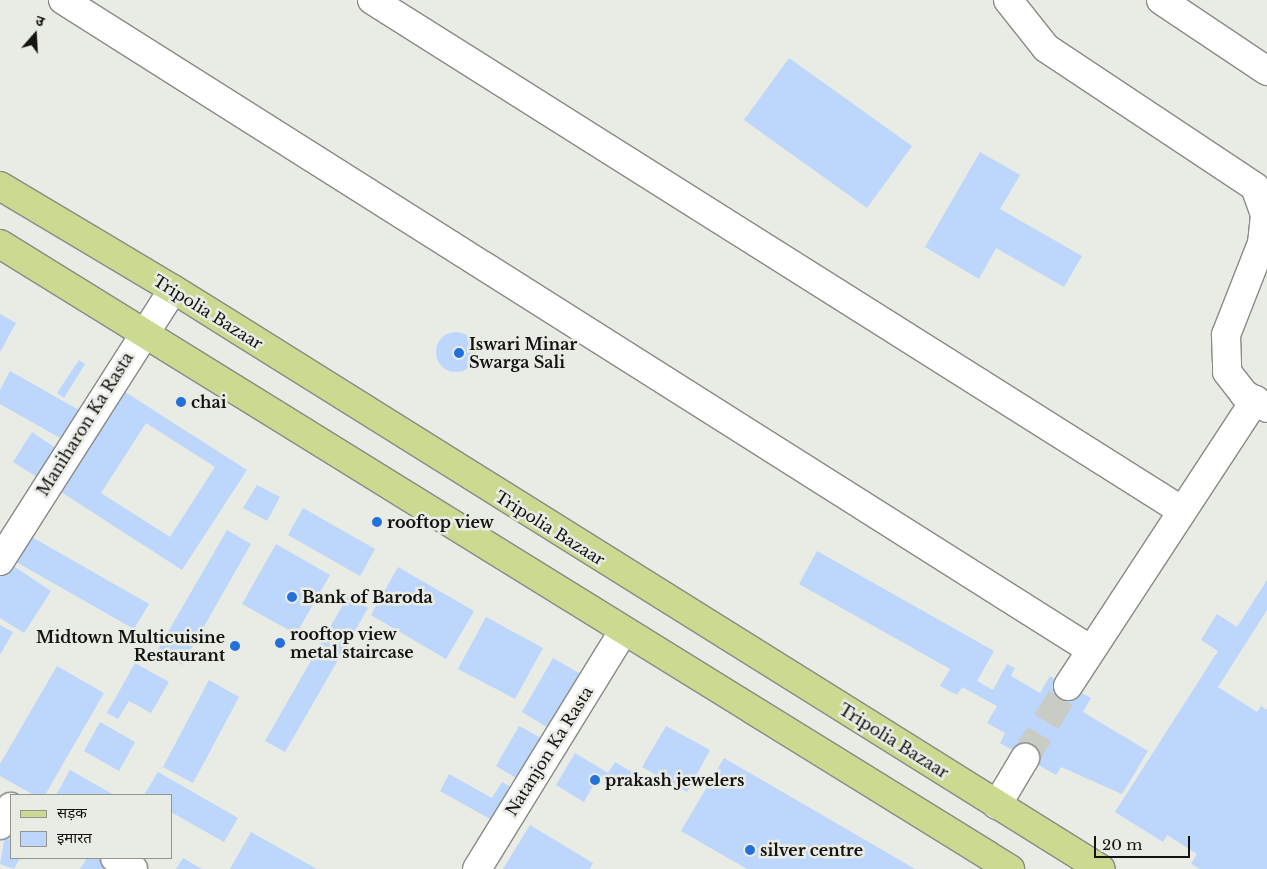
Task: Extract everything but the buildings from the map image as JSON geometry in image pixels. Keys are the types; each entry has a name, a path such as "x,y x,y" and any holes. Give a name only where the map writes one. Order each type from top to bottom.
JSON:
{"main road":[{"name":"Tripolia Bazaar","path":"0,186 173,289 1101,869"},
{"path":"0,244 141,334 622,633 1010,869"}],"street":[{"path":"63,0 1091,650"},
{"path":"372,0 1181,510"},
{"path":"1008,0 1046,48 1255,187 1266,215 1262,243 1226,335 1227,372 1261,404 1181,510 1068,686"},
{"path":"1161,0 1267,71"},
{"name":"Maniharon Ka Rasta","path":"0,561 141,334 173,289"},
{"name":"Natanjon Ka Rasta","path":"477,869 622,633"},
{"path":"997,804 1025,758"},
{"path":"0,787 11,794"},
{"path":"0,825 10,809"},
{"path":"117,859 133,869"}],"tunnel":[{"path":"1025,758 1068,686"}],"place":[{"name":"Iswari Minar Swarga Sali","path":"459,353"},
{"name":"chai","path":"181,402"},
{"name":"rooftop view","path":"377,522"},
{"name":"Bank of Baroda","path":"292,597"},
{"name":"rooftop view metal staircase","path":"280,643"},
{"name":"Midtown Multicuisine Restaurant","path":"235,646"},
{"name":"prakash jewelers","path":"595,780"},
{"name":"silver centre","path":"750,850"}]}
